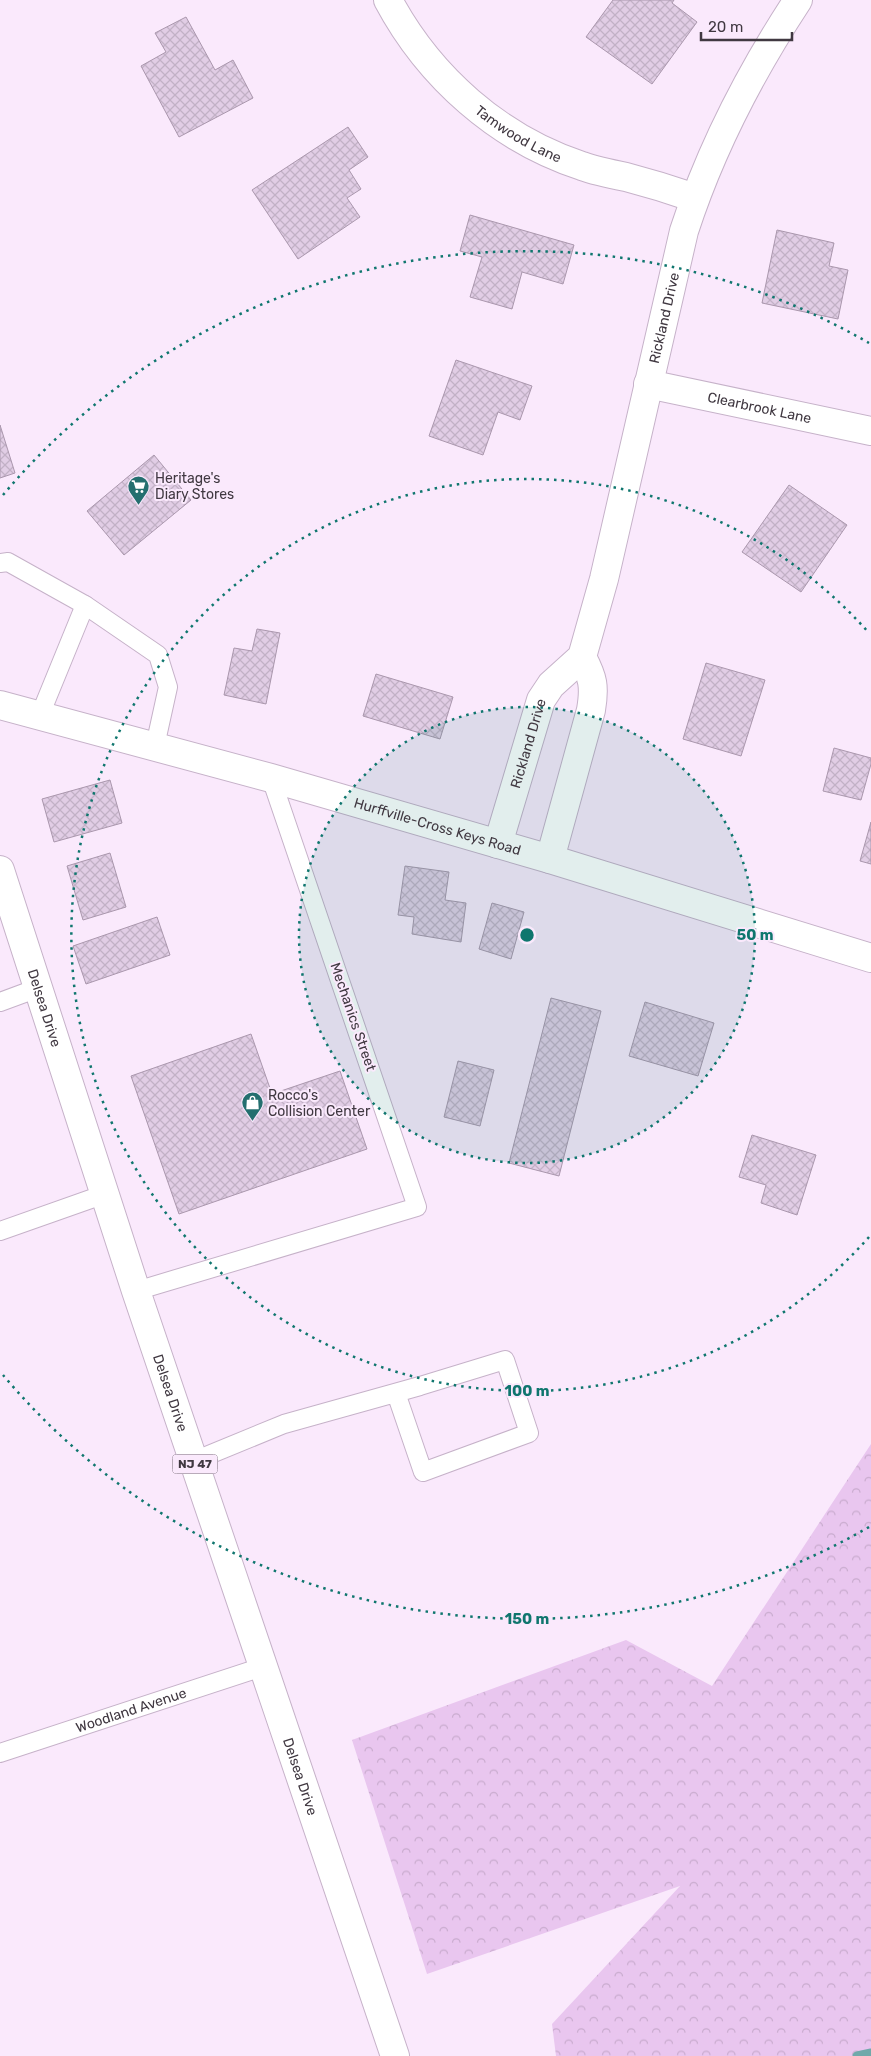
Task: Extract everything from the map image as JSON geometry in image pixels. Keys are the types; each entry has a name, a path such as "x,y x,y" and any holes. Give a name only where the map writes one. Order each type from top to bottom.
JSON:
{"main road":[{"name":"Tamwood Lane","path":"388,0 417,47 440,73 477,109 515,136 544,152 577,165 667,188 695,198"},
{"name":"Rickland Drive","path":"498,844 541,700 551,685 582,657 604,579 684,231 695,198 711,156 742,92 798,0"},
{"name":"Clearbrook Lane","path":"648,384 871,431"},
{"path":"550,859 591,710 593,696 592,677 582,657"},
{"name":"Hurffville-Cross Keys Road","path":"0,705 271,778 550,859 871,958"},
{"name":"Delsea Drive","path":"0,870 106,1194 136,1292 395,2056"}],"lane":[{"path":"0,563 8,562 85,605 158,655 168,687 155,746"},
{"path":"40,716 85,605"},
{"name":"Mechanics Street","path":"136,1292 417,1207 271,778"},
{"path":"0,1002 38,988"},
{"path":"0,1231 106,1194"},
{"path":"194,1461 284,1424 505,1360 529,1433 423,1472 396,1393"},
{"name":"Woodland Avenue","path":"0,1753 262,1667"}],"green space":[{"path":"871,1444 871,2056 556,2056 552,2024 680,1886 427,1974 352,1740 626,1640 712,1686"}],"building":[{"path":"613,0 674,0 672,3 697,22 652,84 586,37"},
{"path":"186,17 215,70 233,60 253,98 179,137 141,66 166,52 155,33"},
{"path":"348,127 368,157 349,170 361,189 347,198 360,217 298,259 252,190"},
{"path":"470,215 574,245 563,284 522,272 512,309 470,297 482,257 460,251"},
{"path":"777,230 834,243 829,266 848,270 838,319 762,303"},
{"path":"456,360 532,386 520,420 498,412 483,455 429,436"},
{"path":"0,425 15,473 0,478"},
{"name":"Heritage's Diary Stores","path":"154,455 191,500 124,555 87,511"},
{"path":"789,485 847,525 801,592 742,552"},
{"path":"257,629 280,633 266,704 224,695 234,648 252,651"},
{"path":"706,663 765,680 741,756 683,739"},
{"path":"376,674 453,697 440,739 363,716"},
{"path":"834,748 871,758 861,800 823,791"},
{"path":"110,780 122,823 54,842 42,799"},
{"path":"871,822 871,864 860,861"},
{"path":"110,853 126,907 83,920 67,866"},
{"path":"405,866 449,872 445,900 466,903 461,942 412,934 414,917 398,915"},
{"path":"492,903 524,912 511,959 479,949"},
{"path":"157,917 170,955 86,984 73,946"},
{"path":"551,998 601,1011 559,1176 509,1163"},
{"path":"645,1002 714,1023 698,1076 629,1056"},
{"name":"Rocco's Collision Center","path":"251,1034 272,1094 340,1071 367,1149 179,1214 131,1076"},
{"path":"458,1061 494,1070 480,1126 444,1117"},
{"path":"752,1135 816,1155 797,1215 761,1203 766,1185 739,1177"}],"waterway":[{"path":"857,2056 871,2053"}],"place":[{"name":"Heritage's Diary Stores","path":"139,505"},
{"name":"Rocco's Collision Center","path":"252,1122"}]}
